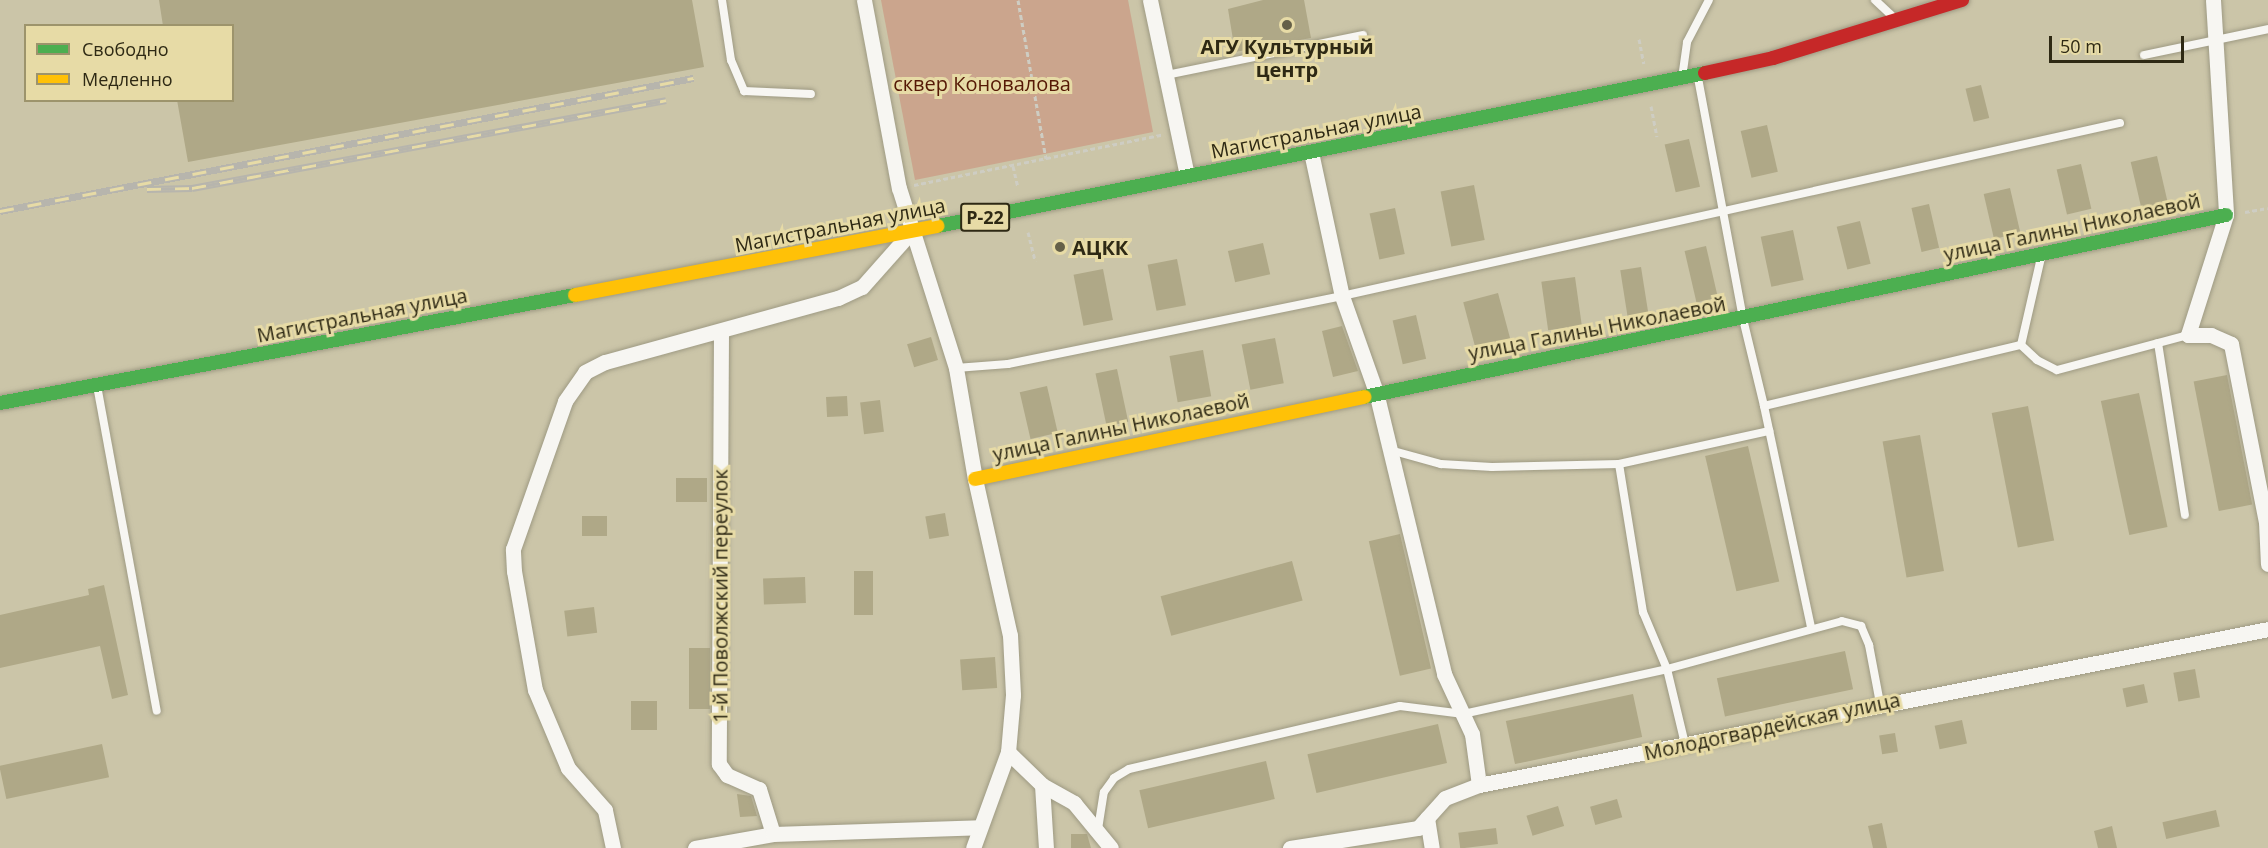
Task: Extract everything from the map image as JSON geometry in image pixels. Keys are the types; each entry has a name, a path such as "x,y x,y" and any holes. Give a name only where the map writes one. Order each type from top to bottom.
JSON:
{"main road":[{"name":"Магистральная улица","path":"0,403 912,231 1697,74 1773,58 1962,0"},
{"name":"улица Галины Николаевой","path":"975,479 1376,392 1743,319 2043,251 2226,215"}],"street":[{"path":"864,0 899,188 956,368 975,479 1010,635 1013,695 1008,752 973,848"},
{"path":"1150,0 1187,175"},
{"path":"2213,0 2226,215 2188,335 2211,335 2231,344 2266,522 2268,564"},
{"path":"1311,152 1342,296 1376,392 1444,674 1472,734 1479,785"},
{"path":"613,848 605,810 568,768 535,690 513,549 565,401 585,372 605,362 838,298 862,287 912,231"},
{"name":"1-й Поволжский переулок","path":"721,332 719,764 727,775 759,789 773,834"},
{"name":"Молодогвардейская улица","path":"1290,848 1418,828 1446,798 1479,785 1880,703 2268,629"},
{"path":"1008,752 1042,785 1074,803 1111,848"},
{"path":"1042,785 1046,848"},
{"path":"1428,818 1432,848"},
{"path":"695,848 773,834 980,827"}],"lane":[{"path":"722,0 731,60 744,91 811,94"},
{"path":"1682,76 1687,42 1709,0"},
{"path":"1875,0 1897,20"},
{"path":"2144,54 2268,29"},
{"path":"1166,75 1362,35"},
{"path":"1697,74 1721,213 1811,627"},
{"path":"956,368 1008,364 1342,296 2120,123"},
{"path":"2021,345 2043,251"},
{"path":"2021,345 2037,360 2057,370 2188,335"},
{"path":"2158,343 2185,514"},
{"path":"1764,406 2021,345"},
{"path":"97,385 158,711"},
{"path":"1390,450 1441,464 1492,467 1619,464 1769,430"},
{"path":"1619,464 1643,612 1667,669 1685,744"},
{"path":"1097,831 1104,792 1114,778 1130,769 1400,706 1463,714 1667,669 1811,627 1842,621 1861,626 1869,645 1880,703"}],"path":[{"path":"1018,0 1046,159"},
{"path":"899,188 1177,131"}],"green space":[{"name":"сквер Коновалова","path":"881,0 1128,0 1153,132 915,180"}],"building":[{"path":"159,0 692,0 704,67 188,162 177,102 234,102 234,24 163,24"},
{"path":"1263,0 1304,0 1311,38 1235,52 1228,9"},
{"path":"1981,85 1989,118 1974,122 1965,89"},
{"path":"1767,125 1778,172 1751,178 1741,131"},
{"path":"1689,139 1700,187 1676,192 1665,145"},
{"path":"2157,156 2168,203 2141,209 2131,162"},
{"path":"2081,164 2091,209 2067,214 2057,170"},
{"path":"1474,185 1485,240 1451,246 1441,191"},
{"path":"2010,188 2020,233 1994,239 1984,194"},
{"path":"1929,204 1939,248 1922,252 1911,208"},
{"path":"1395,208 1405,254 1379,259 1370,213"},
{"path":"1860,221 1871,264 1847,269 1837,227"},
{"path":"1793,230 1804,280 1771,287 1761,237"},
{"path":"1263,243 1270,274 1235,282 1228,251"},
{"path":"1706,246 1718,298 1696,303 1685,251"},
{"path":"1177,259 1186,305 1157,311 1148,265"},
{"path":"1641,267 1648,312 1627,316 1620,270"},
{"path":"1103,269 1113,320 1083,326 1074,275"},
{"path":"1575,277 1582,326 1548,330 1541,282"},
{"path":"1498,293 1510,338 1475,348 1463,302"},
{"path":"1416,315 1426,359 1403,364 1393,320"},
{"path":"1342,326 1358,371 1333,377 1322,331"},
{"path":"931,337 938,360 914,367 907,344"},
{"path":"1275,338 1284,383 1250,390 1242,344"},
{"path":"1203,350 1211,396 1178,402 1170,356"},
{"path":"1117,369 1128,422 1107,426 1095,374"},
{"path":"2227,375 2252,505 2219,511 2194,381"},
{"path":"1047,386 1058,433 1031,439 1020,392"},
{"path":"2139,393 2167,527 2129,535 2101,401"},
{"path":"847,396 848,416 827,417 826,397"},
{"path":"880,400 884,432 864,434 860,402"},
{"path":"2028,406 2054,540 2018,548 1992,413"},
{"path":"1920,435 1944,571 1907,578 1883,442"},
{"path":"1748,446 1779,581 1736,591 1705,456"},
{"path":"676,478 707,478 707,502 676,502"},
{"path":"945,513 949,536 929,539 925,516"},
{"path":"582,516 607,516 607,536 582,536"},
{"path":"1400,534 1431,668 1400,676 1369,541"},
{"path":"1292,561 1303,601 1171,636 1161,596"},
{"path":"854,571 873,571 873,615 854,615"},
{"path":"805,577 806,603 764,604 763,578"},
{"path":"104,585 128,695 112,699 100,646 0,668 0,615 89,595 88,589"},
{"path":"594,607 597,633 567,636 564,611"},
{"path":"689,648 710,648 710,709 689,709"},
{"path":"1845,651 1853,689 1725,716 1717,678"},
{"path":"995,657 997,688 962,690 960,659"},
{"path":"2195,669 2200,698 2178,701 2173,673"},
{"path":"2144,684 2148,703 2126,707 2122,689"},
{"path":"1633,694 1642,737 1515,764 1506,721"},
{"path":"631,701 657,701 657,730 631,730"},
{"path":"1962,720 1967,743 1940,749 1935,726"},
{"path":"1438,724 1447,763 1316,793 1307,754"},
{"path":"1895,733 1898,752 1882,754 1879,736"},
{"path":"102,744 109,777 6,799 0,766"},
{"path":"1266,761 1275,799 1148,828 1139,790"},
{"path":"737,794 751,796 757,816 740,817"},
{"path":"1617,799 1622,817 1595,825 1590,807"},
{"path":"1558,806 1564,826 1533,836 1526,816"},
{"path":"2216,810 2220,827 2166,839 2162,822"},
{"path":"1882,823 1887,848 1873,848 1868,826"},
{"path":"2112,826 2117,848 2098,848 2094,831"},
{"path":"1496,828 1498,844 1460,848 1458,833"},
{"path":"1071,834 1087,834 1091,848 1071,848"}],"railway":[{"path":"0,211 693,78"},
{"path":"147,189 192,188 666,100"}],"traffic: fast":[{"path":"938,226 1705,73"},
{"path":"1364,397 2226,215"},
{"path":"0,403 575,295"}],"traffic: slow":[{"path":"575,295 938,226"},
{"path":"975,479 1364,397"}],"traffic: jam":[{"path":"1705,73 1773,58 1962,0"}],"place":[{"name":"АГУ Культурный центр","path":"1287,25"},
{"name":"АЦКК","path":"1060,247"}]}
